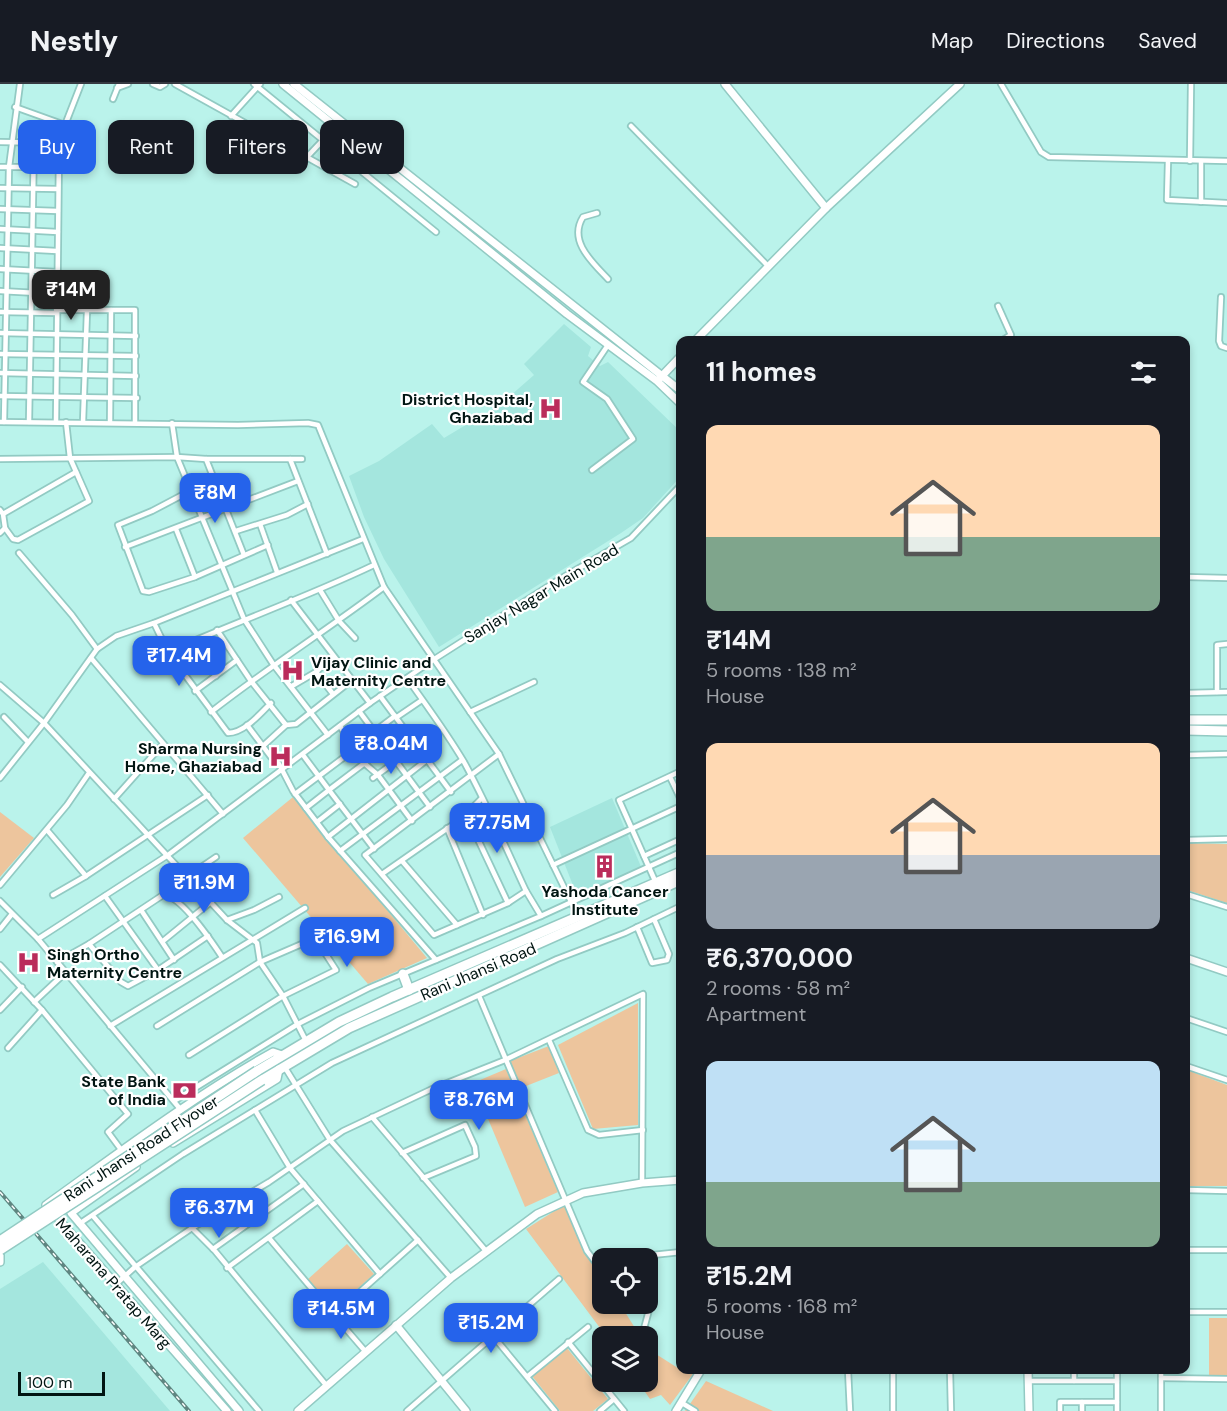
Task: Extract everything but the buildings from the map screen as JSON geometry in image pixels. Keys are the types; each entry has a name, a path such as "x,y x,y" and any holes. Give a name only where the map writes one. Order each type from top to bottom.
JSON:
{"highway":[{"path":"1190,720 1227,720"},
{"path":"1190,730 1227,731"},
{"name":"Rani Jhansi Road","path":"281,1067 349,1028 578,916 656,883 676,880"},
{"name":"Rani Jhansi Road","path":"468,969 676,880"},
{"path":"403,974 409,990"},
{"name":"Rani Jhansi Road","path":"282,1055 409,990 449,978"},
{"name":"Rani Jhansi Road Flyover","path":"0,1250 260,1075 282,1055"},
{"name":"Rani Jhansi Road Flyover","path":"0,1241 260,1075 281,1067"}],"street":[{"path":"20,84 10,142 7,249 3,269 2,422 238,425 308,423 318,425 384,586 499,754 578,916"},
{"path":"67,120 81,84"},
{"path":"113,99 118,86 128,84"},
{"path":"153,84 160,87 165,84"},
{"path":"175,84 238,120"},
{"path":"283,84 608,345 657,381 676,399"},
{"path":"294,84 574,308 663,374 676,386"},
{"path":"725,84 826,208"},
{"path":"700,336 826,208 960,84"},
{"path":"1001,84 1041,152 1049,157 1227,161"},
{"path":"1190,161 1191,84"},
{"path":"231,116 257,85 320,138"},
{"path":"15,107 51,120"},
{"path":"631,126 769,267"},
{"path":"0,142 18,142"},
{"path":"308,156 320,143"},
{"path":"308,159 355,184"},
{"path":"1168,161 1167,200 1227,203"},
{"path":"1201,161 1201,202"},
{"path":"0,167 18,167"},
{"path":"29,422 34,174"},
{"path":"56,422 59,174"},
{"path":"365,174 436,232"},
{"path":"0,188 58,189"},
{"path":"0,209 58,211"},
{"path":"597,213 583,217 578,232 581,247 608,279"},
{"path":"0,229 58,232"},
{"path":"0,248 57,252"},
{"path":"3,269 57,272"},
{"path":"3,291 56,294"},
{"path":"1221,297 1219,341 1221,346 1227,348"},
{"path":"998,306 1011,334 1008,336"},
{"path":"82,422 87,310"},
{"path":"110,422 111,310"},
{"path":"3,312 135,310 135,422"},
{"path":"2,333 136,336"},
{"path":"592,470 633,439 607,399 583,382 608,345"},
{"path":"2,354 136,356"},
{"path":"657,381 676,361"},
{"path":"2,373 136,376"},
{"path":"2,396 136,398"},
{"path":"66,422 70,458 88,499 86,505 16,540 5,528 2,512 76,472"},
{"path":"172,423 177,457 244,619 273,664 328,735"},
{"path":"0,459 177,457 302,459"},
{"path":"206,459 244,555"},
{"path":"290,459 327,554"},
{"path":"125,547 298,481"},
{"name":"Sanjay Nagar Main Road","path":"38,939 168,855 406,678 555,582 631,538 676,490"},
{"path":"190,491 152,511 120,523 118,527 146,592 195,576 268,545"},
{"path":"236,531 260,524 308,504"},
{"path":"260,524 277,572"},
{"path":"0,533 5,528"},
{"path":"176,529 195,576"},
{"path":"0,778 44,723 97,649 116,636 363,539"},
{"path":"19,554 72,615 97,649"},
{"path":"168,652 291,600 320,591 375,565"},
{"path":"1190,577 1227,578"},
{"path":"211,712 273,664 318,636 384,586"},
{"path":"320,591 339,621 355,638"},
{"path":"291,600 370,703"},
{"path":"154,623 168,652 228,733 234,733 248,725 271,704"},
{"path":"217,630 251,681 286,725"},
{"path":"190,642 216,676"},
{"path":"1217,692 1217,645 1227,644"},
{"path":"292,686 316,672 333,656"},
{"path":"91,658 223,814"},
{"path":"195,691 237,660"},
{"path":"316,672 333,694"},
{"path":"406,678 462,760 526,891 542,916"},
{"path":"263,746 286,725 296,724 352,680"},
{"path":"470,712 534,682"},
{"path":"0,685 44,723 212,901 227,920 256,943 260,962 284,996 306,1041"},
{"path":"1190,693 1227,692"},
{"path":"380,696 451,792"},
{"path":"295,794 396,716 422,700"},
{"path":"359,711 430,807"},
{"path":"4,717 28,742"},
{"path":"248,725 282,770 295,794 328,837 436,960"},
{"path":"340,726 364,763 412,821"},
{"path":"306,808 407,731"},
{"path":"114,799 163,744"},
{"path":"375,777 418,745"},
{"path":"499,754 365,855 434,935 483,915 526,891"},
{"path":"1190,755 1227,754"},
{"path":"303,755 374,849"},
{"path":"328,837 428,759"},
{"path":"340,851 417,791 462,760"},
{"path":"0,885 47,830 89,773"},
{"path":"656,883 619,800 676,774"},
{"path":"670,777 676,790"},
{"path":"53,895 86,876 208,795"},
{"path":"382,874 466,814 482,798"},
{"path":"317,822 340,804"},
{"path":"553,865 676,808"},
{"path":"466,814 508,903"},
{"path":"447,828 483,915"},
{"path":"47,830 86,876"},
{"path":"1190,840 1227,838"},
{"path":"644,856 676,841"},
{"path":"174,1101 298,1024 369,987 542,916 676,854"},
{"path":"188,876 216,857"},
{"path":"402,861 457,926"},
{"path":"57,962 167,895 193,918 222,957"},
{"path":"1190,895 1227,907"},
{"path":"105,896 158,970"},
{"path":"227,920 279,897"},
{"path":"0,901 38,939 181,1110"},
{"path":"163,941 212,901"},
{"path":"110,1026 305,908"},
{"path":"79,1224 166,1165 362,1048 557,959 637,927 676,908"},
{"path":"141,910 174,960"},
{"path":"0,929 12,914"},
{"path":"637,927 650,961 655,963 667,960 669,954 654,919"},
{"path":"89,944 124,985 133,985 208,936"},
{"path":"158,1026 260,962 311,940 318,942 336,969 332,974 284,996 189,1055"},
{"path":"1190,959 1227,972"},
{"path":"0,965 42,1010 128,1114 108,1132 122,1151"},
{"path":"34,1002 66,972"},
{"path":"0,1010 22,987"},
{"path":"115,1285 135,1267 192,1228 330,1140 432,1089 505,1060 643,994 642,1183"},
{"path":"478,996 565,1202 587,1251 592,1257"},
{"path":"0,999 5,1004"},
{"path":"8,1048 42,1010"},
{"path":"1190,1019 1227,1032"},
{"path":"549,1040 588,1131 599,1135 643,1130"},
{"name":"Maharana Pratap Marg","path":"227,1411 58,1222 46,1205 181,1110 266,1056 275,1052 282,1055"},
{"path":"281,1067 330,1140 451,1278"},
{"name":"Maharana Pratap Marg","path":"239,1411 71,1213 151,1156 277,1079 281,1067"},
{"path":"1190,1067 1227,1080"},
{"path":"255,1110 290,1167 380,1274"},
{"path":"372,1118 486,1251"},
{"path":"402,1153 465,1125 475,1147 476,1156 423,1178"},
{"path":"298,1411 451,1278 537,1214 583,1193 642,1183 676,1180"},
{"path":"213,1249 304,1184"},
{"path":"1190,1190 1227,1191"},
{"path":"227,1268 318,1201"},
{"path":"58,1222 71,1213"},
{"path":"93,1216 259,1411"},
{"path":"192,1228 213,1249 326,1385"},
{"path":"269,1238 366,1351"},
{"path":"334,1315 417,1240"},
{"path":"1190,1250 1227,1250"},
{"path":"658,1253 676,1252"},
{"path":"0,1256 0,1262"},
{"path":"407,1411 559,1279"},
{"path":"1190,1312 1227,1312"},
{"path":"396,1325 466,1411"},
{"path":"528,1376 588,1327"},
{"path":"494,1337 555,1411"},
{"path":"568,1342 624,1411"},
{"path":"676,1411 700,1374"},
{"path":"848,1374 850,1411"},
{"path":"893,1374 893,1411"},
{"path":"950,1374 951,1411"},
{"path":"1028,1374 1029,1411"},
{"path":"1074,1374 1074,1381"},
{"path":"1117,1374 1117,1411"},
{"path":"1161,1374 1161,1411"},
{"path":"1161,1378 1227,1379"},
{"path":"1029,1381 1117,1381"},
{"path":"600,1411 614,1399"},
{"path":"1060,1411 1060,1402 1117,1402"},
{"path":"1082,1402 1082,1411"},
{"path":"682,1403 695,1411"}],"shaded area":[{"path":"564,324 591,347 588,356 600,366 608,362 676,427 676,482 643,518 439,647 384,559 364,517 349,476 379,461 432,424 444,438 501,404 534,375 524,364"},
{"path":"293,797 427,958 368,984 243,838"},
{"path":"612,798 642,869 578,898 550,827"},
{"path":"0,812 34,838 0,877"},
{"path":"1190,843 1227,844 1227,903 1190,891"},
{"path":"638,1003 638,1125 593,1129 558,1045"},
{"path":"549,1046 559,1073 521,1088 510,1061"},
{"path":"506,1069 558,1192 525,1207 473,1083"},
{"path":"1190,1071 1227,1085 1227,1186 1190,1186"},
{"path":"564,1205 592,1256 592,1314 626,1314 634,1326 599,1326 526,1229"},
{"path":"347,1244 374,1274 334,1310 307,1280"},
{"path":"43,1262 170,1411 0,1411 0,1289"},
{"path":"1209,1318 1227,1318 1227,1376 1209,1376"},
{"path":"567,1348 592,1379 592,1392 602,1392 608,1399 593,1411 560,1411 532,1376"},
{"path":"658,1355 676,1367 676,1374 693,1374 670,1405 661,1395 650,1399 645,1392 658,1392"},
{"path":"706,1381 773,1411 685,1411"}],"railway":[{"path":"0,1192 189,1411"}],"place":[{"name":"District Hospital, Ghaziabad","path":"551,408"},
{"name":"Vijay Clinic and Maternity Centre","path":"293,671"},
{"name":"Sharma Nursing Home, Ghaziabad","path":"280,757"},
{"name":"Yashoda Cancer Institute","path":"605,866"},
{"name":"Singh Ortho Maternity Centre","path":"29,963"},
{"name":"State Bank of India","path":"184,1090"}]}
